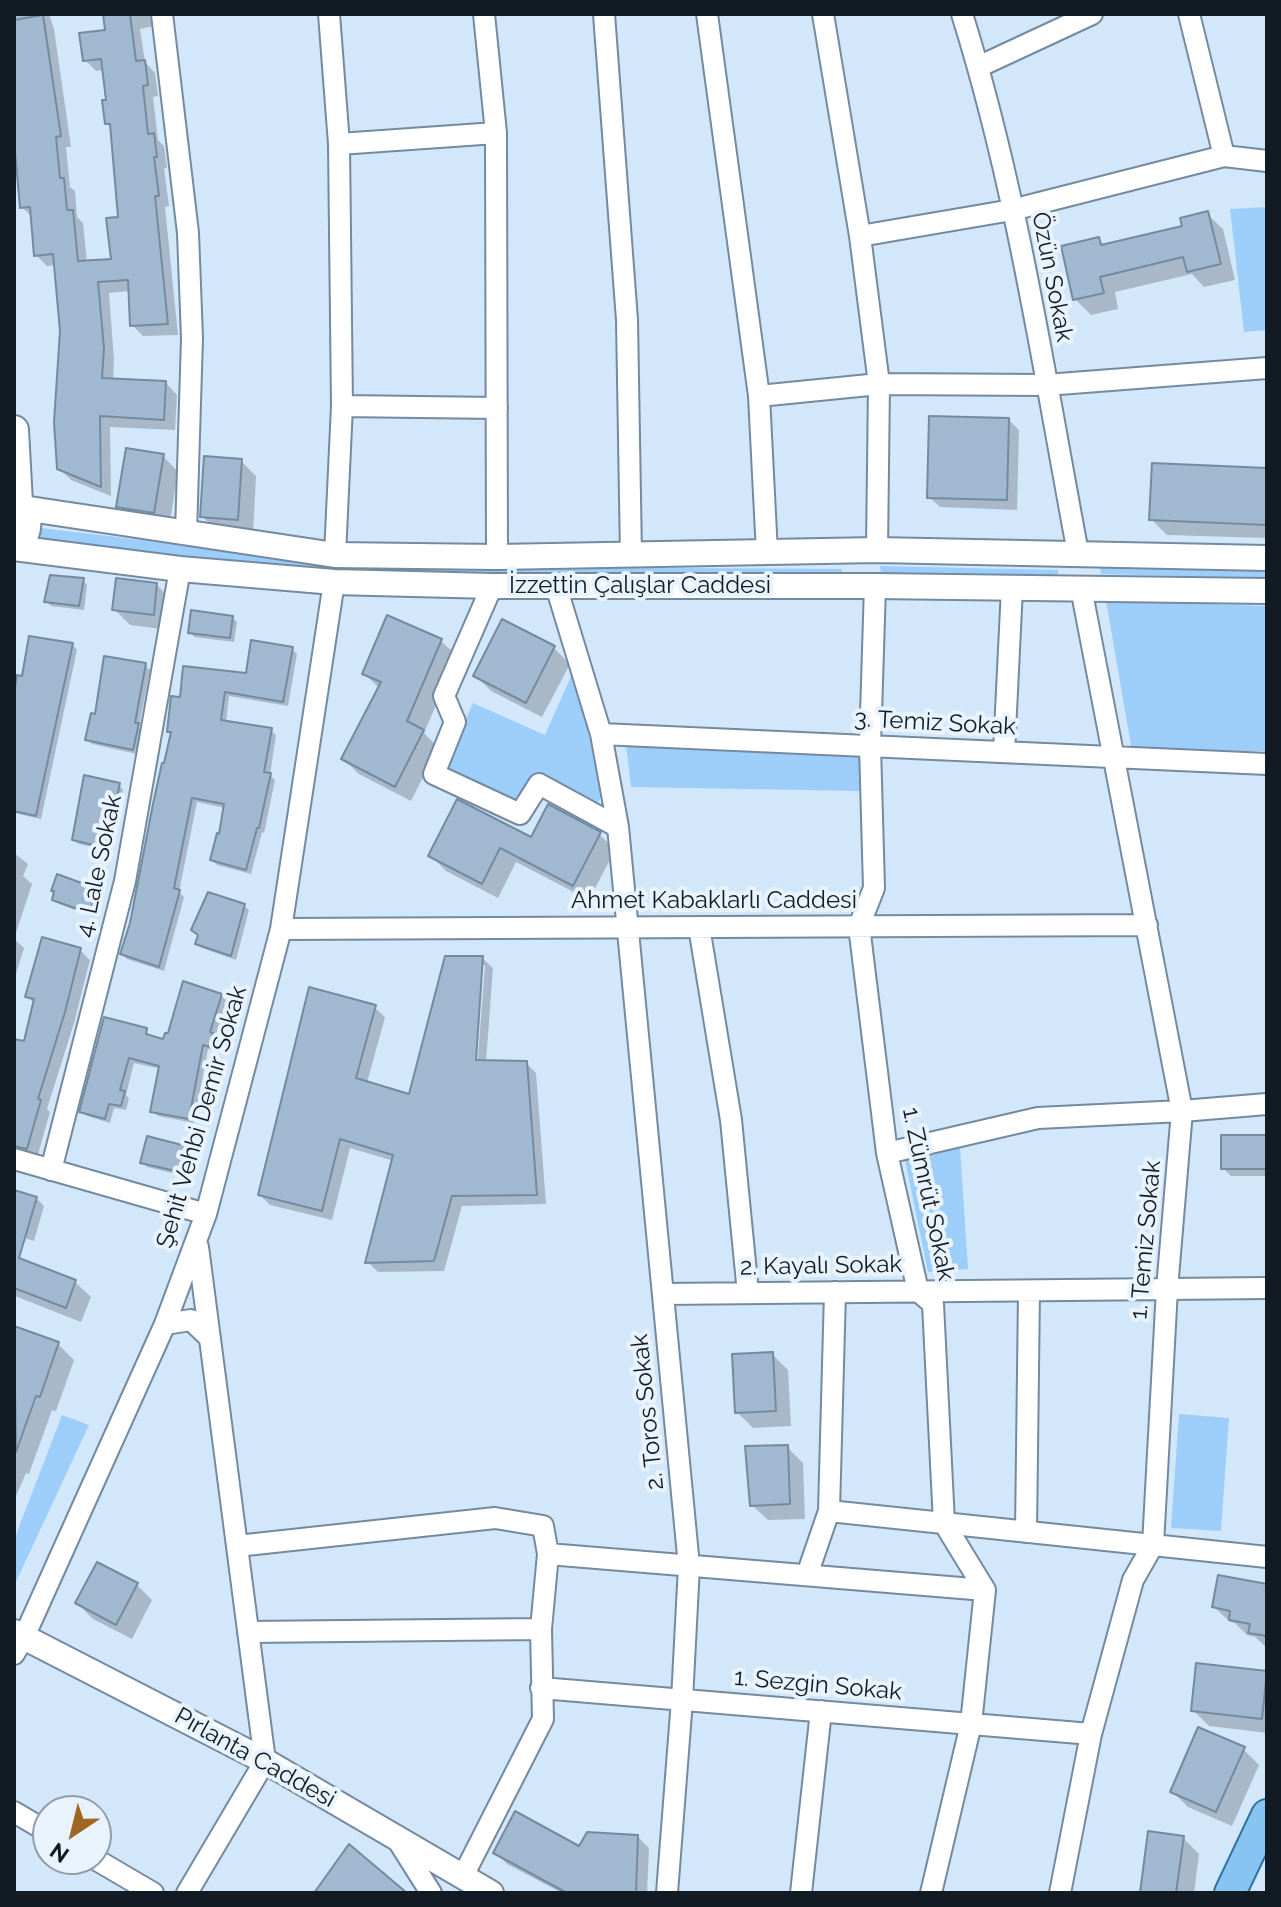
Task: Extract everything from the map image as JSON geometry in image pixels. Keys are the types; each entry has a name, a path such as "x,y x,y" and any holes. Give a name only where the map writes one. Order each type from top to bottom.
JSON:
{"main road":[{"path":"14,430 18,504 27,526 14,547"},
{"path":"1230,1893 1267,1815"}],"street":[{"path":"162,14 188,233 192,338 186,533"},
{"path":"329,14 339,144 342,406 334,582"},
{"path":"484,14 496,133 497,557"},
{"path":"604,14 627,320 631,556"},
{"path":"707,14 759,396 767,553"},
{"path":"823,14 860,236 879,384 875,586"},
{"name":"Özün Sokak","path":"962,14 978,67 1012,210 1078,553"},
{"path":"978,67 1091,14"},
{"path":"1189,14 1224,156"},
{"path":"339,144 496,133"},
{"path":"860,236 1012,210 1224,156 1267,161"},
{"path":"759,396 879,384 1046,385 1267,368"},
{"path":"342,406 497,408"},
{"name":"İzzettin Çalışlar Caddesi","path":"18,504 335,555 631,556 877,550 1267,558"},
{"name":"İzzettin Çalışlar Caddesi","path":"14,547 180,569 334,582 492,586 875,586 1267,591"},
{"path":"1078,553 1081,588"},
{"name":"4. Lale Sokak","path":"51,1170 125,881 180,569"},
{"name":"Şehit Vehbi Demir Sokak","path":"17,1641 165,1324 206,1214 281,929 334,582"},
{"path":"492,586 444,696 455,722 434,774 520,814 539,784 618,827"},
{"name":"2. Toros Sokak","path":"556,586 601,734 618,827 689,1566 667,1893"},
{"name":"1. Zümrüt Sokak","path":"875,586 870,746 874,888 859,926 887,1153 918,1291 933,1304 944,1523 985,1590"},
{"path":"1004,752 1012,588"},
{"name":"1. Temiz Sokak","path":"1060,1893 1091,1734 1133,1580 1153,1545 1167,1289 1182,1111 1081,588"},
{"name":"3. Temiz Sokak","path":"601,734 1267,764"},
{"name":"Ahmet Kabaklarlı Caddesi","path":"281,929 1147,925"},
{"path":"699,927 731,1120 748,1293"},
{"path":"887,1153 1038,1118 1267,1104"},
{"path":"14,1159 206,1214"},
{"path":"187,1893 265,1761 197,1242"},
{"name":"2. Kayalı Sokak","path":"663,1294 1267,1288"},
{"path":"1026,1532 1029,1291"},
{"path":"807,1575 829,1511 835,1292"},
{"path":"165,1324 191,1320 210,1338"},
{"path":"829,1511 1267,1557"},
{"path":"237,1546 495,1518 543,1526 548,1554 541,1629 543,1719 463,1876"},
{"path":"548,1554 985,1590 971,1724 931,1893"},
{"path":"248,1632 541,1629"},
{"name":"Pırlanta Caddesi","path":"17,1641 265,1761 491,1893"},
{"name":"1. Sezgin Sokak","path":"541,1688 1091,1734"},
{"path":"801,1893 821,1711"},
{"path":"14,1812 32,1823"},
{"path":"396,1837 431,1893"},
{"path":"112,1869 153,1893"}],"shaded area":[{"path":"1267,207 1267,330 1244,332 1230,209"},
{"path":"33,527 324,562 323,573 31,541"},
{"path":"1100,565 1267,569 1267,578 1101,574"},
{"path":"357,566 842,569 842,578 358,577"},
{"path":"880,566 1058,570 1058,579 881,574"},
{"path":"1106,601 1267,606 1267,751 1132,751"},
{"path":"572,674 604,791 596,807 534,774 519,802 514,804 451,774 445,767 473,703 545,735"},
{"path":"626,744 862,748 861,791 631,787"},
{"path":"960,1147 968,1269 928,1272 905,1160"},
{"path":"1179,1414 1229,1418 1221,1531 1171,1528"},
{"path":"62,1415 89,1425 14,1586 14,1540"}],"building":[{"path":"103,14 130,14 136,61 145,60 148,85 143,86 148,134 154,133 157,157 154,157 159,196 155,196 168,324 130,326 128,280 98,282 104,348 102,378 166,381 164,420 100,416 101,487 57,469 54,422 60,331 53,254 34,256 30,207 20,208 14,140 14,20 43,15 61,136 56,137 60,178 64,178 67,210 73,210 78,261 111,259 106,218 118,217 110,124 105,124 102,100 106,100 101,59 83,61 79,33 105,30"},
{"path":"1208,211 1221,264 1187,272 1183,257 1100,277 1104,293 1073,300 1061,246 1099,237 1101,245 1182,226 1180,218"},
{"path":"929,416 1009,418 1007,500 927,498"},
{"path":"126,448 164,454 154,513 116,507"},
{"path":"204,456 242,459 238,520 200,517"},
{"path":"1152,463 1267,468 1267,525 1149,520"},
{"path":"50,575 84,578 79,606 44,602"},
{"path":"116,578 157,583 154,615 112,610"},
{"path":"191,610 233,616 230,638 188,633"},
{"path":"387,615 442,639 407,721 424,730 395,787 341,759 381,682 362,674"},
{"path":"502,619 555,646 526,703 473,676"},
{"path":"29,636 73,643 36,816 14,811 14,693 17,675 22,676"},
{"path":"251,640 293,647 283,702 225,692 221,720 272,728 264,772 271,773 246,870 210,860 219,834 224,804 192,798 174,888 180,890 159,967 120,954 130,923 153,804 171,732 167,732 171,696 180,697 183,666 246,673"},
{"path":"104,656 146,663 133,750 85,740 91,713 95,714"},
{"path":"84,775 120,783 106,848 72,840"},
{"path":"457,799 531,837 548,804 601,832 573,886 500,848 482,884 428,856"},
{"path":"57,874 98,889 89,913 52,900 54,891 51,891"},
{"path":"208,892 245,904 231,956 195,944 198,935 191,930"},
{"path":"42,937 81,948 27,1149 14,1146 14,1039 24,1041 34,999 25,997"},
{"path":"445,956 483,956 476,1060 527,1061 537,1195 452,1196 434,1261 365,1263 393,1155 340,1139 322,1211 258,1195 309,987 376,1005 356,1078 409,1094"},
{"path":"183,981 222,994 210,1032 213,1033 210,1047 203,1045 189,1119 150,1112 159,1066 129,1058 120,1090 125,1091 121,1106 109,1104 105,1119 79,1112 104,1017 147,1028 146,1034 163,1039 168,1033"},
{"path":"1221,1135 1267,1135 1267,1169 1221,1169"},
{"path":"147,1136 186,1146 180,1172 140,1163"},
{"path":"14,1190 37,1197 19,1258 76,1280 66,1308 14,1288"},
{"path":"14,1326 59,1342 16,1452"},
{"path":"773,1352 776,1411 735,1413 732,1354"},
{"path":"788,1445 790,1504 750,1506 745,1446"},
{"path":"97,1562 138,1583 116,1625 75,1603"},
{"path":"1218,1575 1267,1584 1267,1636 1248,1633 1250,1624 1229,1620 1230,1611 1212,1607"},
{"path":"1196,1663 1267,1671 1262,1719 1191,1711"},
{"path":"1198,1727 1245,1747 1216,1812 1170,1792"},
{"path":"515,1811 579,1846 587,1832 638,1835 636,1893 567,1893 493,1853"},
{"path":"1148,1831 1184,1836 1176,1893 1140,1893"},
{"path":"349,1844 407,1893 314,1893"}]}
